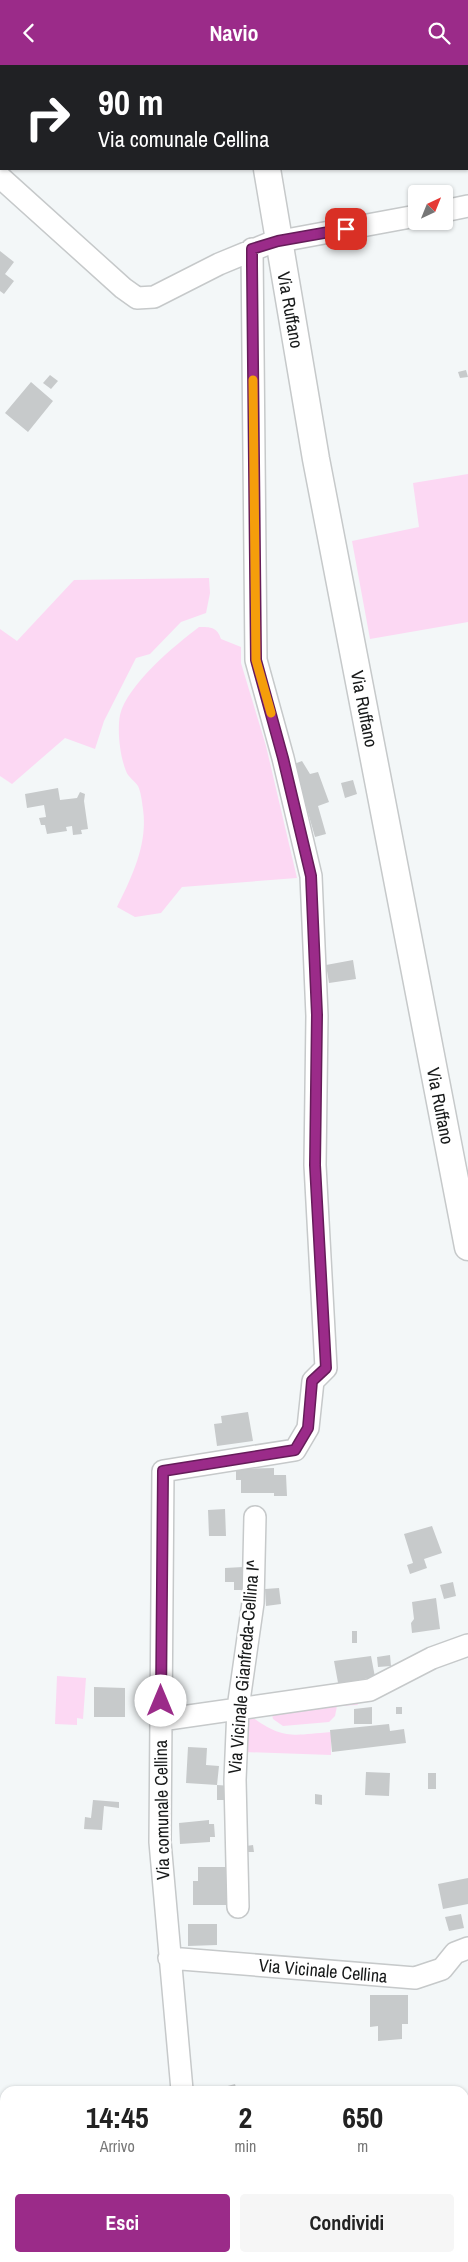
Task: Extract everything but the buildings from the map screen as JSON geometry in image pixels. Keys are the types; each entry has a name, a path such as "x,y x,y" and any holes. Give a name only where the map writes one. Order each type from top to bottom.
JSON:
{"street":[{"name":"Via Ruffano","path":"268,170 278,241 316,459 468,1247"},
{"path":"0,177 123,289 137,298 154,297 252,249 278,241 408,217"},
{"path":"453,209 468,206"},
{"name":"Via comunale Cellina","path":"182,2086 160,1842 163,1471 295,1450 308,1428 312,1381 326,1368 315,1165 317,1015 311,876 283,758 256,660 252,249"},
{"name":"Via Vicinale Gianfreda-Cellina I^","path":"238,1907 235,1779 238,1708 253,1603 255,1517"},
{"path":"161,1719 370,1690 432,1658 468,1645"},
{"name":"Via Vicinale Cellina","path":"169,1958 415,1978 442,1969 455,1953 468,1948"}],"shaded area":[{"path":"468,474 468,622 370,639 352,541 419,527 413,483"},
{"path":"209,578 210,593 206,613 181,622 150,654 136,658 104,721 95,749 65,738 12,784 0,776 0,629 17,641 74,580"},
{"path":"199,627 213,629 218,632 221,639 241,647 241,663 266,746 297,878 182,887 161,913 135,917 117,907 138,860 144,822 139,788 127,773 122,758 119,736 120,715 124,703 142,679 165,655"},
{"path":"57,1676 86,1678 83,1719 77,1718 77,1725 55,1724"},
{"path":"355,1697 358,1705 337,1706 335,1716 329,1722 283,1726 273,1719 270,1706"},
{"path":"252,1717 281,1733 298,1735 331,1732 331,1755 245,1752 247,1720"}],"slow traffic":[{"path":"253,380 256,660 271,713"}],"route":[{"path":"161,1701 163,1471 295,1450 308,1428 312,1381 326,1368 315,1165 317,1015 311,876 283,758 256,660 252,249 278,241 346,229"}]}
